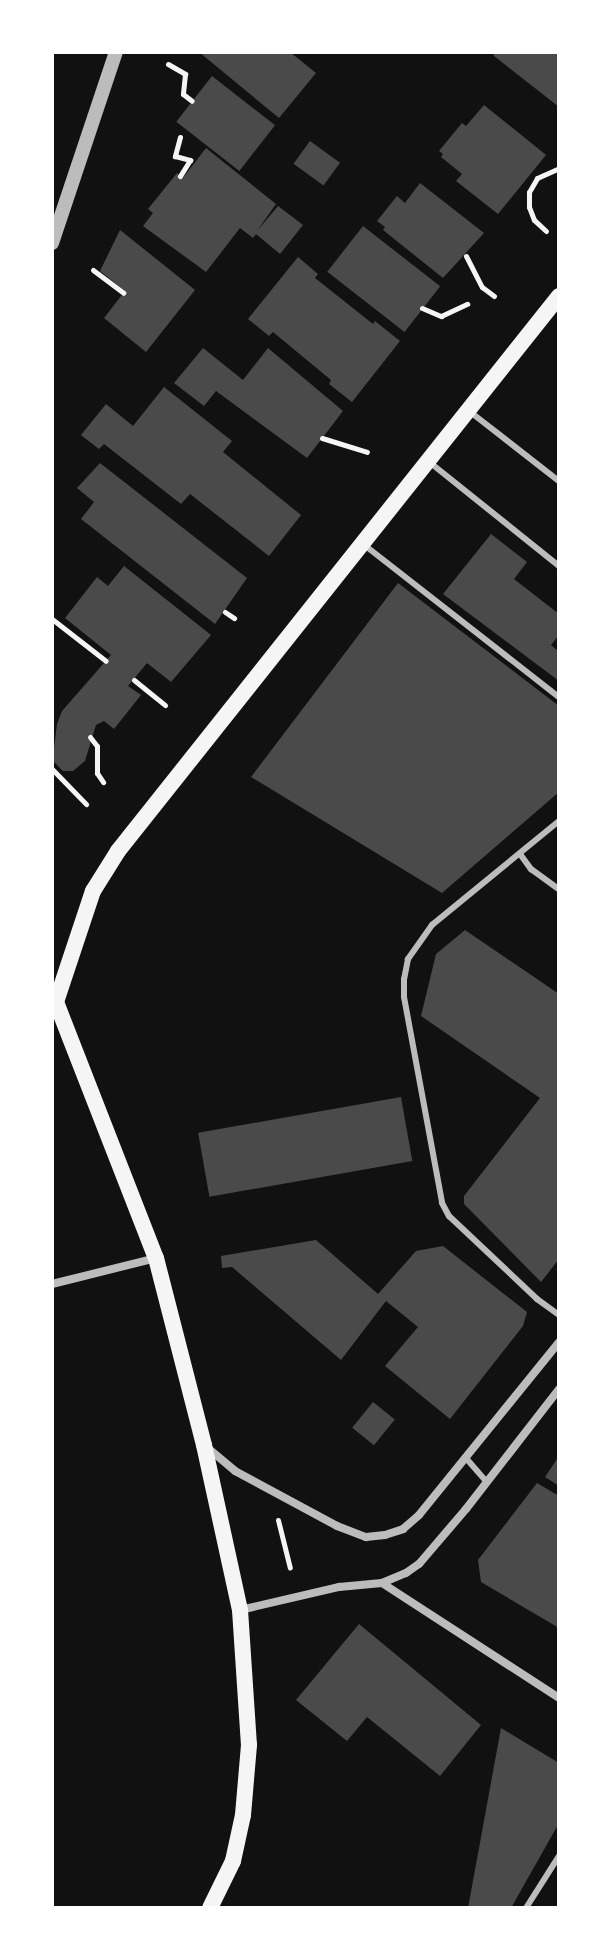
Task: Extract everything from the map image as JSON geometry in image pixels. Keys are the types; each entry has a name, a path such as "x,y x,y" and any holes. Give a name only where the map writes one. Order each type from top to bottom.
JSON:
{"main road":[{"path":"210,1908 233,1861 243,1815 249,1745 240,1610 204,1445 156,1258 53,999 88,903 110,862 559,296"}],"street":[{"path":"52,243 116,52"},
{"path":"52,1284 156,1258"},
{"path":"204,1445 235,1471 366,1537 403,1529 559,1342"},
{"path":"240,1610 339,1587 382,1583 419,1564 559,1389"},
{"path":"382,1583 559,1698"}],"lane":[{"path":"469,411 559,481"},
{"path":"428,461 559,566"},
{"path":"362,543 559,697"},
{"path":"559,821 418,940 408,959 404,997 442,1203 449,1216 537,1299 559,1315"},
{"path":"520,854 531,869 559,889"},
{"path":"465,1457 487,1482"},
{"path":"526,1908 559,1856"}],"path":[{"path":"168,64 185,74 183,94 192,101"},
{"path":"180,137 175,156 190,160 180,176"},
{"path":"546,231 534,220 529,207 532,184 548,171 559,168"},
{"path":"526,179 532,184"},
{"path":"466,256 482,287 494,296"},
{"path":"93,270 123,293"},
{"path":"422,308 441,316 467,304"},
{"path":"322,438 367,452"},
{"path":"225,612 234,618"},
{"path":"52,619 106,661"},
{"path":"134,680 165,705"},
{"path":"90,737 97,746 97,773 103,782"},
{"path":"52,769 86,804"},
{"path":"277,1517 290,1568"}],"building":[{"path":"199,52 290,52 316,73 279,118"},
{"path":"493,52 559,52 559,107 494,56"},
{"path":"212,76 275,125 239,171 176,122"},
{"path":"484,105 546,155 498,214 456,181 462,174 441,157 443,154 439,151 462,123 466,126"},
{"path":"310,141 340,163 323,185 294,164"},
{"path":"206,148 276,204 257,231 278,206 303,225 280,254 256,234 253,238 240,228 206,272 143,226 153,213 148,209 177,173 183,178"},
{"path":"420,183 484,233 443,278 383,230 385,227 377,221 397,196 405,203"},
{"path":"363,226 440,286 405,332 327,272"},
{"path":"120,230 195,290 146,352 104,318 125,291 100,271"},
{"path":"298,257 318,274 315,278 373,324 375,321 400,341 352,402 329,384 331,380 273,332 269,336 248,319"},
{"path":"203,348 243,380 268,348 343,411 307,458 216,391 204,406 174,383"},
{"path":"164,387 232,441 223,452 301,515 269,556 190,494 181,504 104,444 99,449 81,435 106,404 133,426"},
{"path":"100,463 247,578 215,624 81,519 94,502 77,488"},
{"path":"491,534 527,562 514,579 559,614 559,635 551,645 559,652 559,681 443,594"},
{"path":"124,566 211,635 171,682 147,663 128,686 141,695 114,729 104,721 96,725 85,761 73,771 63,771 54,762 53,756 62,711 111,655 65,618 97,577 108,586"},
{"path":"398,583 559,706 559,792 442,893 251,777"},
{"path":"465,930 559,994 559,1259 541,1282 464,1204 464,1196 540,1098 421,1016 436,954"},
{"path":"401,1097 412,1161 209,1197 198,1133"},
{"path":"316,1240 378,1294 416,1251 443,1246 527,1312 523,1326 450,1419 385,1366 418,1327 386,1301 341,1360 232,1267 222,1268 221,1256"},
{"path":"373,1402 395,1420 374,1445 352,1428"},
{"path":"559,1456 559,1486 545,1477"},
{"path":"537,1483 559,1496 559,1628 481,1582 478,1560"},
{"path":"359,1624 481,1725 440,1776 367,1717 347,1741 296,1700"},
{"path":"501,1728 559,1763 559,1823 511,1908 468,1908"}]}
